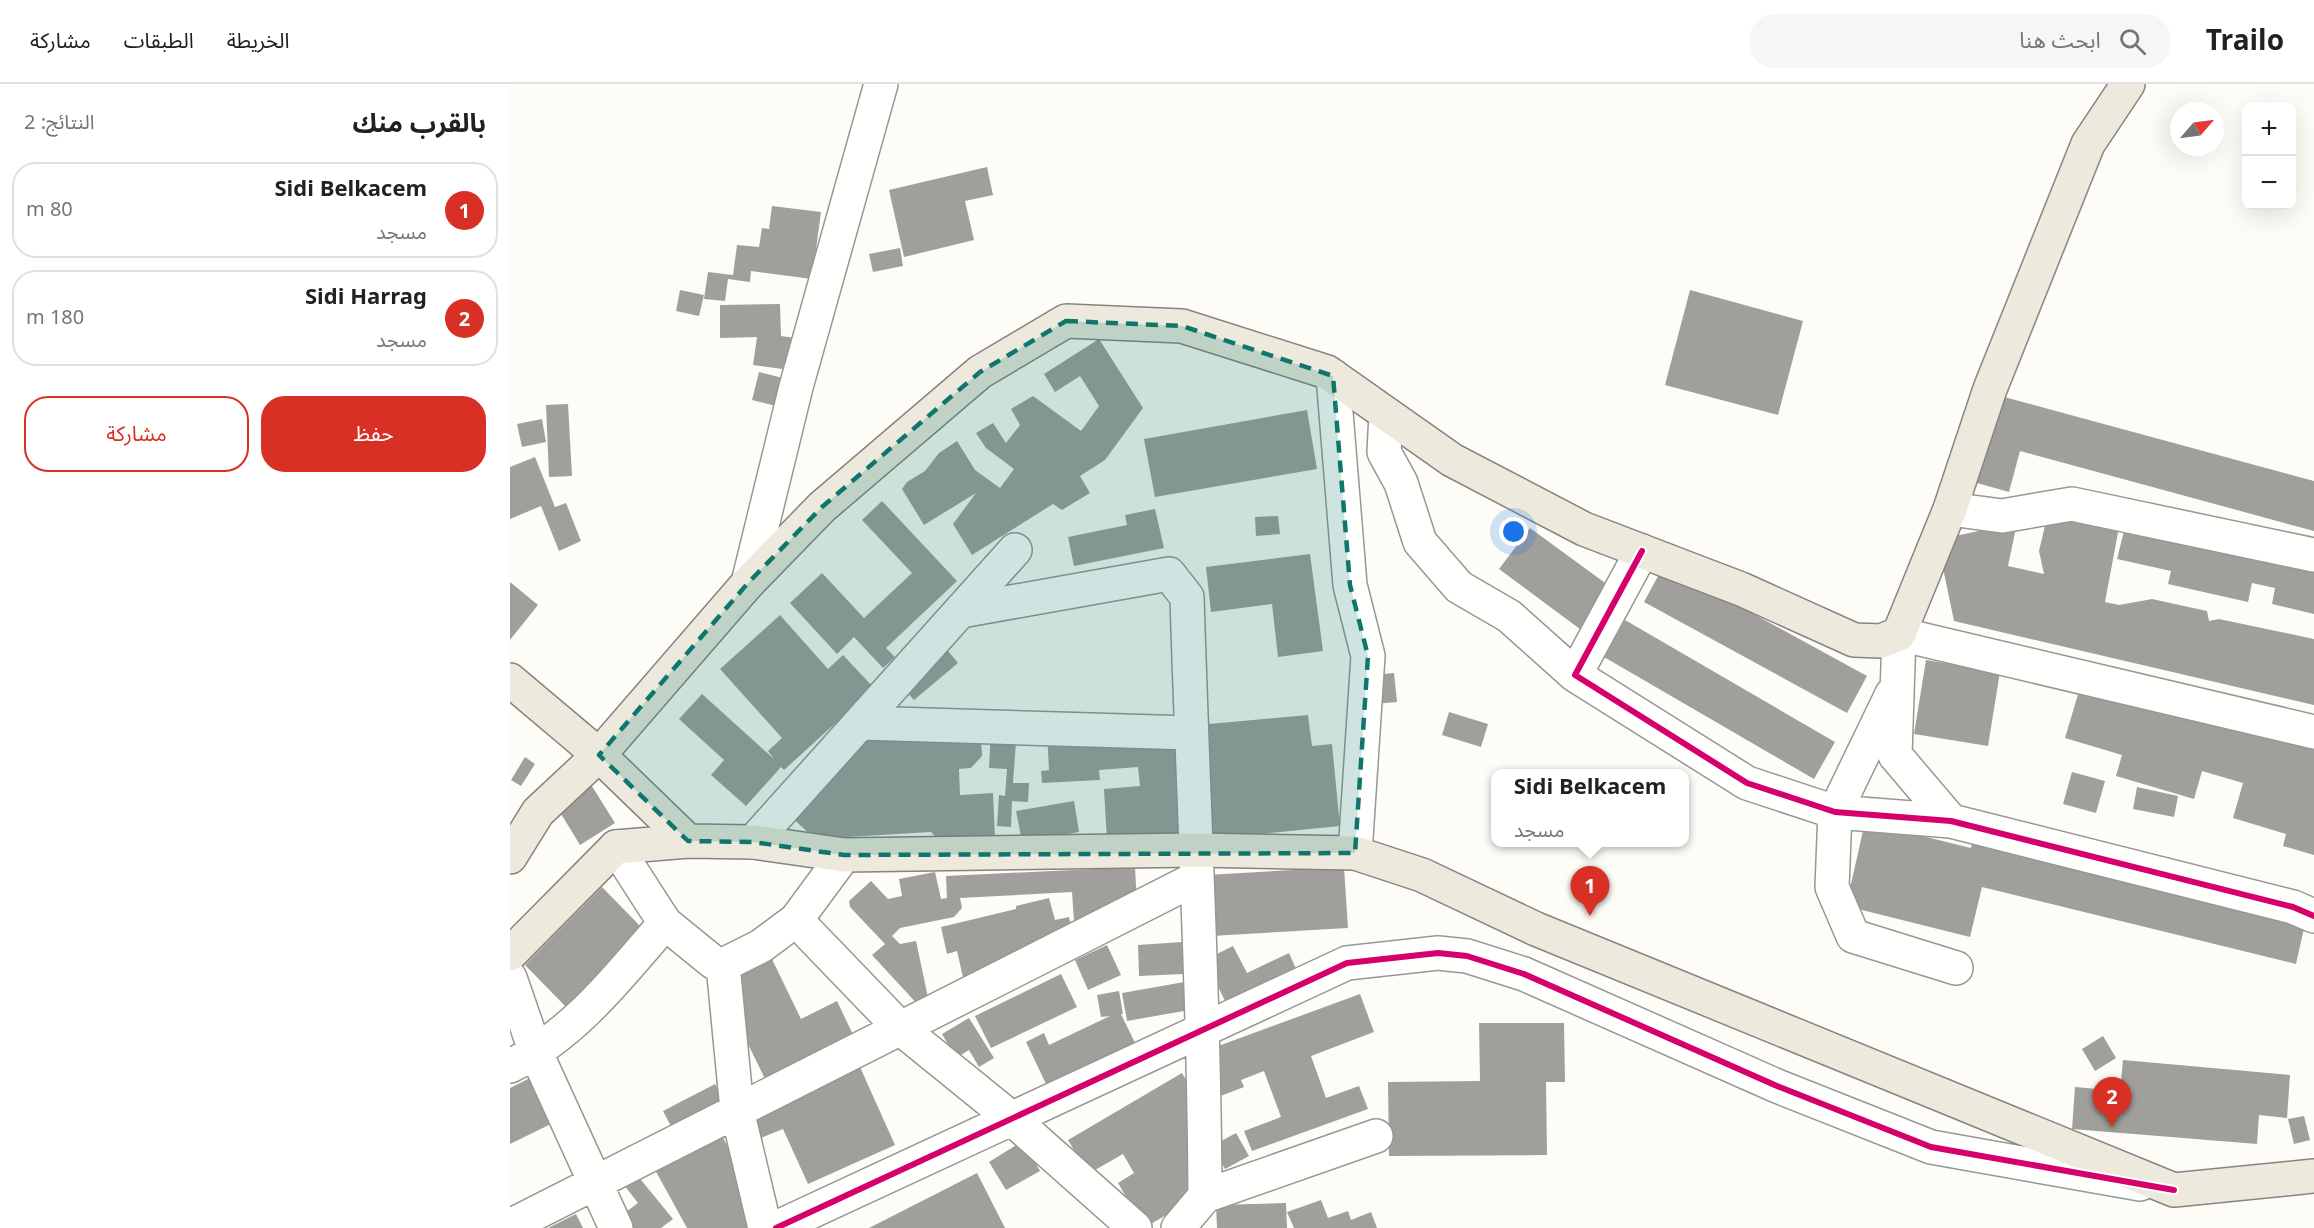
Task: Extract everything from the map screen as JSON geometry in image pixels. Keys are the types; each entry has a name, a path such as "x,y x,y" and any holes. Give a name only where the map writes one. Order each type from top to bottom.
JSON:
{"main road":[{"path":"510,857 538,812 599,755 748,583 822,507 980,372 1066,321 1182,326 1333,376 1452,460 1584,529 1741,589 1854,640 1881,641 1899,634 1950,509 1990,389 2088,144 2128,84"},
{"path":"510,680 599,755 688,841"},
{"path":"510,954 616,847 688,841 753,842 844,855 1195,864 1355,853 1422,875 1536,929 2174,1190 2314,1176"}],"street":[{"path":"748,583 796,387 881,84"},
{"path":"1333,376 1350,585 1368,656 1355,853"},
{"path":"1386,414 1384,452 1401,483 1420,542 1459,587 1509,616 1575,675 1747,783 1835,812 1951,821 2293,907 2314,916"},
{"path":"1950,509 2002,516 2072,504 2314,555"},
{"path":"753,842 1015,550"},
{"path":"1575,675 1642,551"},
{"path":"961,611 1169,574 1187,597 1195,864 1204,1029 1205,1196"},
{"path":"1951,821 1895,755 1899,634 2314,732"},
{"path":"1897,683 1835,812 1832,887 1853,936 1956,968"},
{"path":"861,723 1191,733"},
{"path":"616,847 665,923 713,962 723,965 761,946 796,920 844,855"},
{"path":"510,1226 900,1028 1195,864"},
{"path":"796,920 900,1028 1011,1119 1135,1228"},
{"path":"523,1060 587,1012 665,923"},
{"path":"776,1228 1347,963 1438,953 1467,956 1524,974 1777,1086 1931,1147 2174,1190"},
{"path":"723,965 737,1110 765,1228"},
{"path":"510,978 523,1060 594,1182 616,1228"},
{"path":"1178,1228 1205,1196 1376,1136"}],"highlighted area":[{"path":"1066,321 1182,326 1333,376 1350,585 1368,656 1355,853 844,855 753,842 688,841 599,755 748,583 822,507 980,372"}],"building":[{"path":"987,167 993,195 965,201 974,240 904,257 889,190"},
{"path":"772,206 821,212 812,279 751,271 750,282 728,279 725,301 704,299 708,272 733,275 737,245 759,247 762,228 769,229"},
{"path":"900,248 903,266 873,272 869,254"},
{"path":"680,290 704,295 699,316 676,311"},
{"path":"1690,290 1803,321 1778,415 1665,385"},
{"path":"780,304 781,336 795,338 790,370 753,365 757,337 720,338 720,305"},
{"path":"1099,339 1143,408 1105,460 1080,476 1090,493 1062,510 1053,504 972,555 953,524 976,493 924,525 902,489 907,482 925,471 939,453 957,441 975,470 1000,488 1014,469 986,448 976,433 993,423 1006,443 1020,425 1011,409 1033,396 1081,431 1099,406 1080,376 1055,392 1044,374"},
{"path":"759,372 783,378 776,406 752,400"},
{"path":"1993,394 2314,481 2314,531 2020,451 2009,492 1970,481"},
{"path":"568,404 572,476 549,477 546,405"},
{"path":"1307,410 1317,469 1155,497 1144,439"},
{"path":"542,419 546,442 522,447 517,424"},
{"path":"535,457 555,507 566,503 581,541 559,551 541,506 510,519 510,467"},
{"path":"882,501 957,581 886,648 895,657 883,668 854,637 837,654 790,603 822,573 864,618 912,573 862,520"},
{"path":"1155,509 1164,548 1074,566 1068,537 1127,525 1125,515"},
{"path":"2048,513 2120,522 2105,602 2119,605 2152,599 2207,611 2209,621 2219,619 2314,639 2314,705 1954,621 1943,568 1950,537 2017,523 2008,566 2044,574 2039,551"},
{"path":"1278,516 1280,534 1256,536 1255,517"},
{"path":"2125,527 2314,569 2314,614 2272,604 2275,588 2252,583 2248,602 2168,584 2171,571 2117,559"},
{"path":"1530,528 1623,596 1592,638 1499,569"},
{"path":"1310,554 1323,651 1278,657 1272,604 1211,612 1206,567"},
{"path":"1664,565 1867,676 1847,713 1644,602"},
{"path":"510,582 538,605 510,640"},
{"path":"780,615 828,669 843,655 874,688 784,770 781,767 746,806 711,775 724,760 679,719 702,694 774,759 768,751 782,738 720,669"},
{"path":"1625,620 1835,742 1814,779 1604,657"},
{"path":"939,640 958,663 914,700 894,678"},
{"path":"1926,660 2000,672 1988,746 1914,734"},
{"path":"1394,673 1397,702 1364,705 1362,676"},
{"path":"2082,681 2314,750 2314,855 2283,846 2286,834 2233,818 2243,783 2202,771 2194,799 2116,776 2122,755 2065,738"},
{"path":"1449,712 1488,724 1481,747 1442,735"},
{"path":"1308,715 1312,746 1332,744 1340,826 1209,839 1198,725"},
{"path":"1177,724 1185,836 1107,841 1104,789 1140,786 1138,767 1099,770 1100,780 1042,783 1041,771 1049,770 1047,732"},
{"path":"980,725 982,756 971,768 959,769 960,795 993,793 995,837 939,840 931,832 815,839 785,811 851,733"},
{"path":"991,727 1017,728 1013,783 1029,783 1028,802 1012,801 1011,827 997,826 999,795 1005,796 1007,769 989,768"},
{"path":"525,757 535,764 521,786 511,780"},
{"path":"2072,772 2105,781 2096,813 2063,804"},
{"path":"590,783 615,823 580,845 555,804"},
{"path":"2137,787 2178,796 2174,817 2133,809"},
{"path":"1074,801 1079,832 1022,842 1016,811"},
{"path":"1865,822 1971,848 1974,833 2307,915 2296,964 1982,887 1970,937 1846,906"},
{"path":"1135,867 1137,904 1101,906 1101,920 1074,921 1072,892 960,898 962,908 954,917 900,928 892,936 900,944 916,941 933,1021 872,955 885,944 850,907 849,901 871,881 888,899 902,896 899,879 935,872 941,899 947,898 946,876"},
{"path":"1344,867 1348,928 1193,937 1189,876"},
{"path":"602,887 643,929 566,1007 525,965"},
{"path":"1049,898 1055,920 1069,917 1075,945 988,965 991,980 965,986 957,951 947,954 941,927 1016,909 1016,906"},
{"path":"1182,942 1183,974 1139,976 1138,945"},
{"path":"1107,945 1121,975 1088,990 1075,960"},
{"path":"1233,946 1247,973 1289,953 1297,971 1227,1005 1205,960"},
{"path":"769,953 801,1019 837,1001 857,1043 769,1087 716,979"},
{"path":"1061,974 1077,1007 991,1048 975,1016"},
{"path":"1190,981 1195,1009 1127,1021 1122,993"},
{"path":"1119,991 1123,1014 1121,1014 1136,1045 1048,1088 1026,1042 1044,1033 1049,1045 1110,1016 1101,1017 1097,995"},
{"path":"1360,994 1374,1032 1311,1056 1326,1098 1359,1086 1368,1109 1252,1151 1244,1131 1281,1117 1264,1071 1241,1080 1244,1087 1218,1097 1202,1052"},
{"path":"969,1018 994,1058 979,1067 969,1050 956,1058 942,1034"},
{"path":"1479,1023 1564,1023 1565,1082 1546,1082 1547,1155 1389,1156 1388,1082 1480,1081"},
{"path":"2103,1036 2116,1058 2095,1071 2082,1049"},
{"path":"2123,1060 2290,1075 2287,1118 2259,1115 2257,1144 2072,1129 2075,1087 2120,1091"},
{"path":"860,1067 895,1145 808,1184 783,1129 751,1142 741,1120"},
{"path":"1182,1073 1212,1125 1209,1190 1144,1228 1118,1183 1134,1173 1123,1154 1088,1174 1068,1140"},
{"path":"534,1076 557,1121 510,1144 510,1088"},
{"path":"715,1084 725,1101 672,1128 663,1111"},
{"path":"2304,1116 2310,1140 2294,1144 2288,1119"},
{"path":"720,1132 772,1228 687,1228 654,1168"},
{"path":"1236,1133 1249,1156 1225,1169 1212,1146"},
{"path":"1023,1141 1040,1171 1006,1190 989,1162"},
{"path":"977,1173 1005,1228 869,1228"},
{"path":"637,1175 673,1219 661,1228 633,1228 622,1215 638,1203 624,1185"},
{"path":"1321,1200 1328,1218 1348,1211 1351,1220 1371,1212 1377,1228 1294,1228 1287,1212"},
{"path":"1286,1203 1287,1228 1217,1228 1216,1205"},
{"path":"576,1214 583,1228 548,1228"}],"cycle path":[{"path":"1642,551 1575,675 1747,783 1835,812 1951,821 2293,907 2314,916"},
{"path":"776,1228 1347,963 1438,953 1467,956 1524,974 1777,1086 1931,1147 2174,1190"}],"place":[{"name":"Sidi Belkacem","path":"1590,916"},
{"name":"Sidi Harrag","path":"2112,1127"}]}
